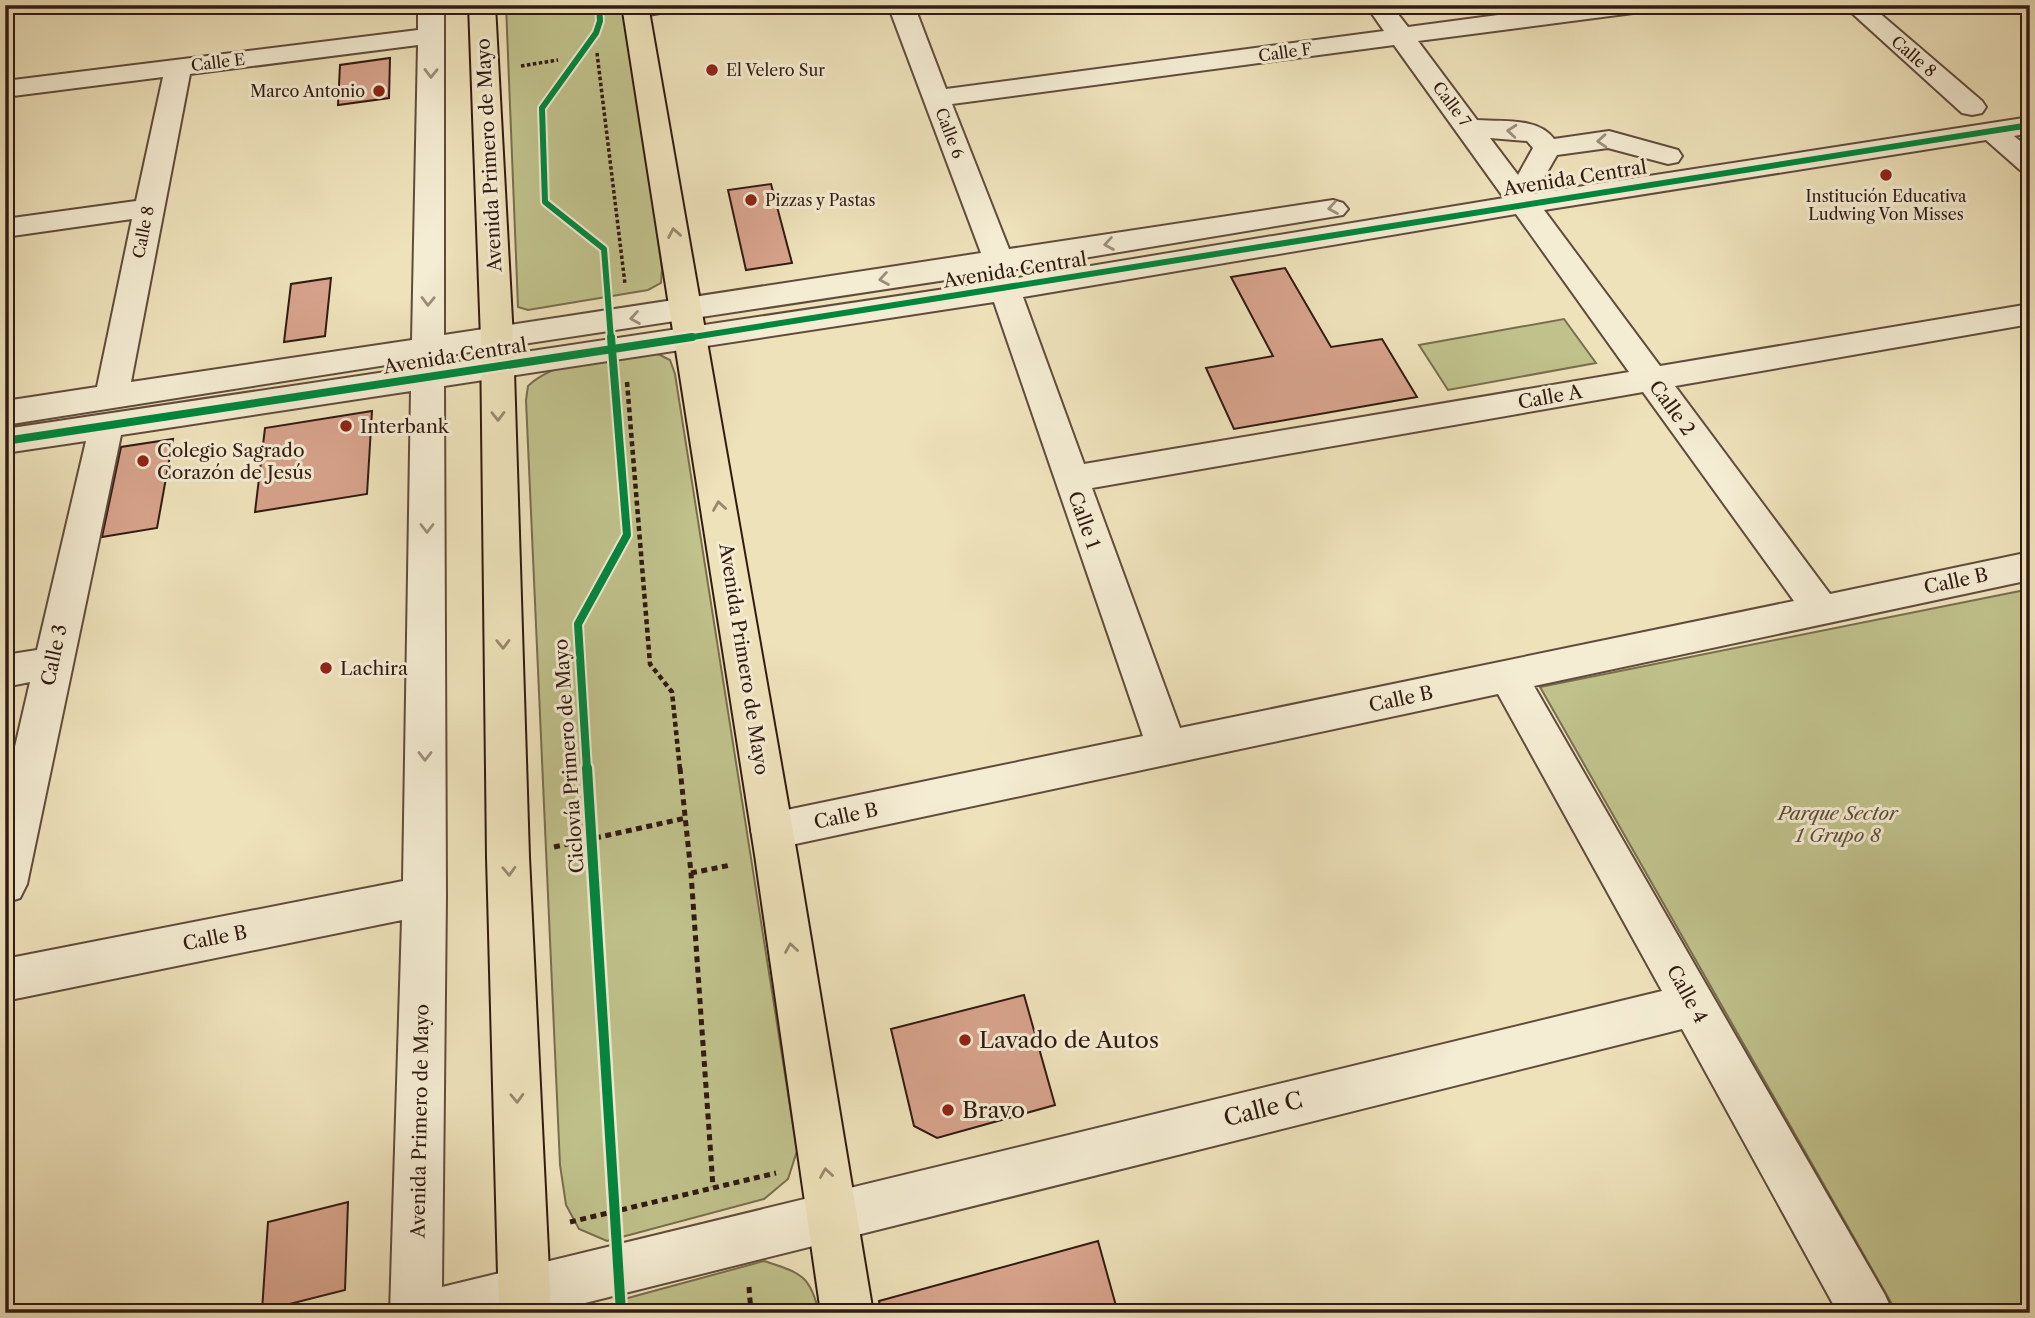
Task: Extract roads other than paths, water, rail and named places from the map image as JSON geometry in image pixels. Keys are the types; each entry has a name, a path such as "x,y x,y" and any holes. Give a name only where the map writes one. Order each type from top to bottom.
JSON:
{"main road":[{"name":"Avenida Primero de Mayo","path":"482,5 497,353 508,857 524,1302"},
{"name":"Avenida Primero de Mayo","path":"647,7 689,323 848,1313"}],"street":[{"name":"Calle 6","path":"901,5 1002,276"},
{"name":"Calle 7","path":"1378,5 1469,128 1522,187"},
{"name":"Calle F","path":"936,98 1633,5"},
{"name":"Calle 8","path":"1855,5 1972,107"},
{"name":"Calle E","path":"5,89 178,67 431,21"},
{"name":"Avenida Primero de Mayo","path":"416,1313 425,895 431,21"},
{"name":"Calle 8","path":"108,412 178,67"},
{"name":"Avenida Central","path":"5,441 108,412 1002,276 1522,187 1668,156 2030,98"},
{"name":"Avenida Central","path":"1522,187 2030,125"},
{"path":"1469,128 1536,133 1547,148"},
{"path":"1992,131 2030,164"},
{"path":"1522,187 1547,148 1609,139 1668,156"},
{"name":"Calle 2","path":"1522,187 1651,379 1821,610"},
{"path":"5,228 148,208"},
{"name":"Calle 1","path":"1002,276 1070,480 1167,748"},
{"name":"Calle A","path":"1070,480 2030,314"},
{"name":"Avenida Central","path":"5,413 108,412"},
{"name":"Calle 3","path":"5,884 108,412"},
{"name":"Calle B","path":"772,831 2030,566"},
{"path":"5,671 52,663"},
{"name":"Calle 4","path":"1508,676 1867,1313"},
{"name":"Calle B","path":"5,980 425,895"},
{"name":"Calle C","path":"440,1313 524,1302 618,1269 833,1214 1693,1005"}],"place":[{"name":"El Velero Sur","path":"712,70"},
{"name":"Marco Antonio","path":"379,91"},
{"name":"Institución Educativa Ludwing Von Misses","path":"1886,175"},
{"name":"Pizzas y Pastas","path":"751,200"},
{"name":"Interbank","path":"346,426"},
{"name":"Colegio Sagrado Corazón de Jesús","path":"143,461"},
{"name":"Lachira","path":"326,668"},
{"name":"Lavado de Autos","path":"965,1040"},
{"name":"Bravo","path":"948,1110"}],"park label":[{"name":"Parque Sector 1 Grupo 8","path":"1838,824"}]}
